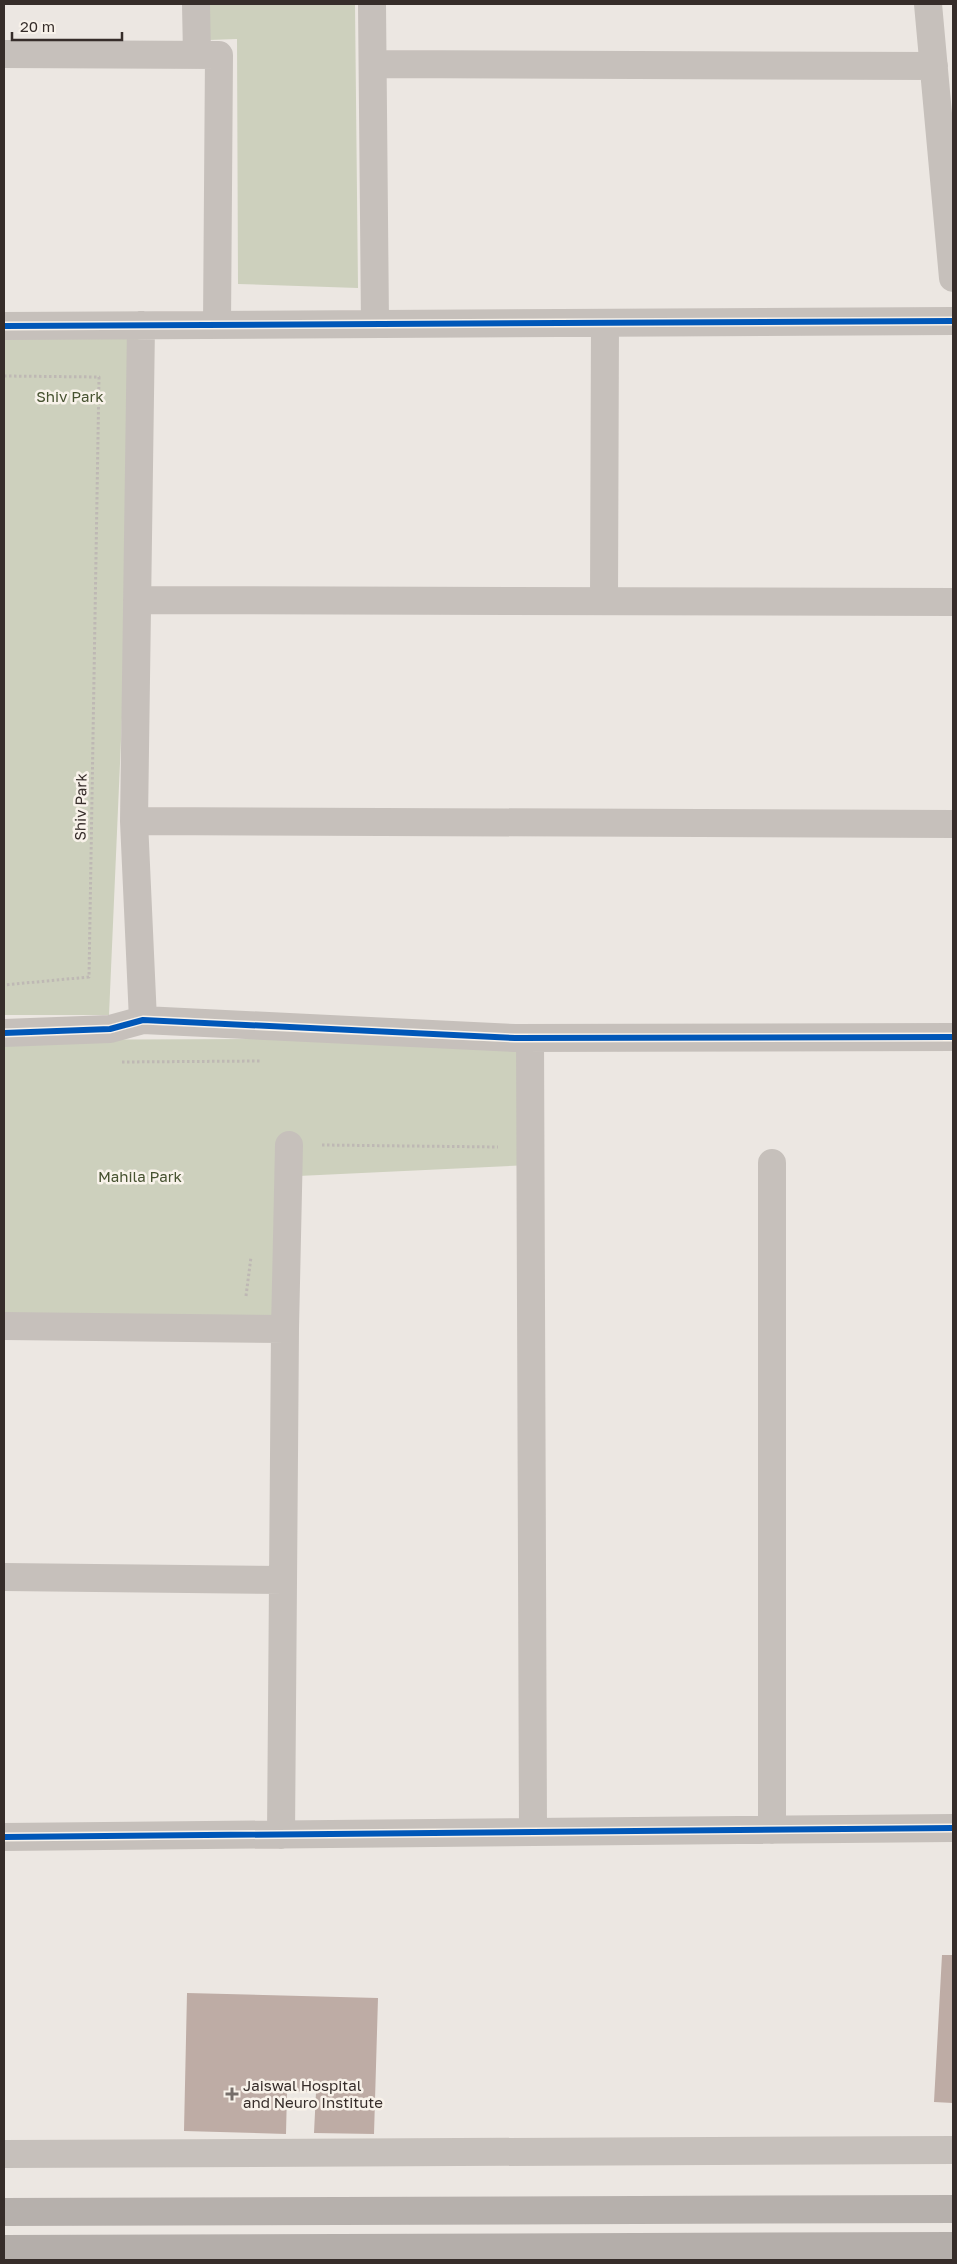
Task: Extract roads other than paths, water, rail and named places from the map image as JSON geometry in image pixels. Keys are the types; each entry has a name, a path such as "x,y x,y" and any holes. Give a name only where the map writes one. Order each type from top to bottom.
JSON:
{"main road":[{"path":"4,2249 953,2246"}],"street":[{"path":"196,4 197,55"},
{"path":"372,4 375,324"},
{"path":"928,4 953,278"},
{"path":"4,54 220,55 217,325"},
{"path":"373,64 934,66"},
{"path":"4,326 953,320"},
{"path":"604,602 605,322"},
{"path":"141,325 134,821 143,1020"},
{"path":"137,600 953,602"},
{"path":"134,821 953,824"},
{"path":"4,1033 110,1029 143,1020 530,1038 953,1036"},
{"path":"530,1038 533,1832"},
{"path":"282,1834 288,1145"},
{"path":"772,1163 772,1830"},
{"path":"4,1326 285,1329"},
{"path":"4,1577 283,1580"},
{"path":"4,1837 953,1828"},
{"path":"4,2154 953,2150"},
{"path":"4,2212 953,2209"}],"place":[{"name":"Jaiswal Hospital and Neuro Institute","path":"232,2094"}],"park label":[{"name":"Shiv Park","path":"70,396"},
{"name":"Mahila Park","path":"140,1176"}]}
